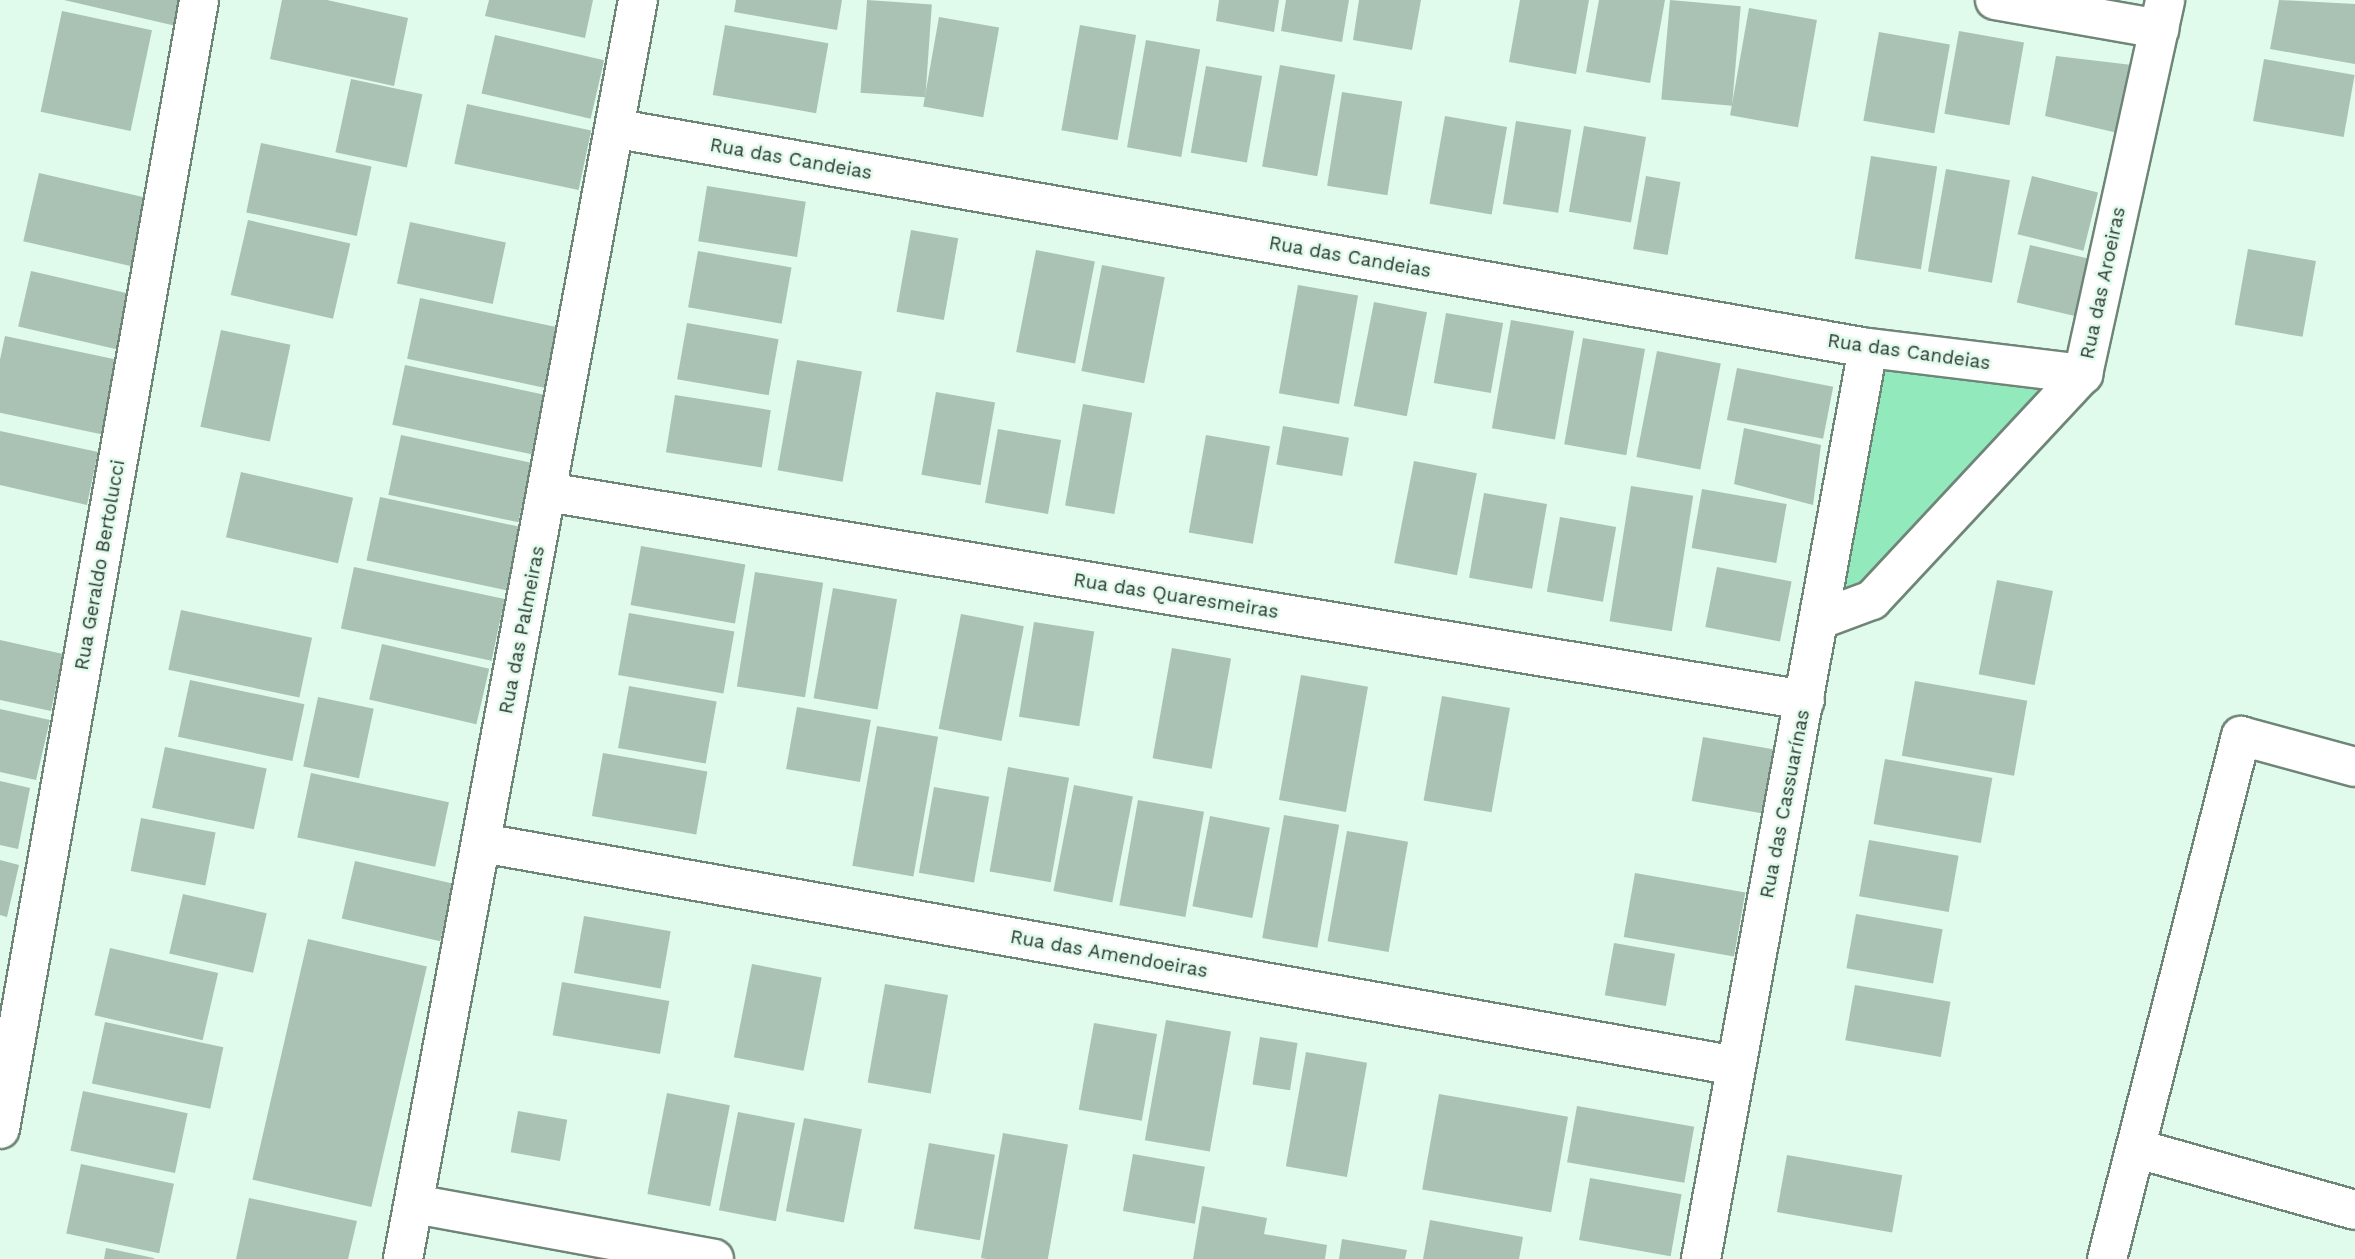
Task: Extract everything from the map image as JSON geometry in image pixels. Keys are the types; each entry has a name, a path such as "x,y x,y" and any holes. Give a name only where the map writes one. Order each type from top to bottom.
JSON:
{"street":[{"name":"Rua Geraldo Bertolucci","path":"0,1129 199,0"},
{"name":"Rua das Palmeiras","path":"403,1259 618,129 638,0"},
{"path":"1996,0 2162,15"},
{"name":"Rua das Aroeiras","path":"1821,620 1872,600 2083,374 2162,15"},
{"name":"Rua das Candeias","path":"618,129 1867,348 2083,374"},
{"name":"Rua das Cassuarínas","path":"1702,1259 1821,620 1867,348"},
{"name":"Rua das Quaresmeiras","path":"547,492 1805,700"},
{"path":"2107,1259 2138,1149 2241,736 2355,767"},
{"name":"Rua das Amendoeiras","path":"482,843 1736,1066"},
{"path":"2138,1149 2355,1210"},
{"path":"415,1204 714,1259"}],"green space":[{"path":"1883,367 2056,384 1869,586 1839,599"}],"building":[{"path":"64,0 182,0 176,26"},
{"path":"282,0 327,0 408,18 394,86 270,59"},
{"path":"489,0 593,0 585,38 485,16"},
{"path":"736,0 842,0 837,30 734,12"},
{"path":"867,0 932,5 925,97 861,93"},
{"path":"1219,0 1279,0 1274,32 1216,21"},
{"path":"1286,0 1349,0 1342,42 1281,31"},
{"path":"1359,0 1421,0 1412,50 1353,40"},
{"path":"1520,0 1589,0 1576,74 1509,62"},
{"path":"1599,0 1665,0 1650,83 1586,72"},
{"path":"1670,0 1741,6 1732,106 1661,100"},
{"path":"2279,0 2355,4 2355,64 2270,49"},
{"path":"1749,8 1817,20 1798,127 1730,115"},
{"path":"62,11 152,30 131,131 41,112"},
{"path":"939,17 999,28 983,117 923,107"},
{"path":"725,25 828,43 816,113 713,95"},
{"path":"1080,25 1136,35 1118,140 1061,130"},
{"path":"1959,31 2024,42 2009,125 1944,114"},
{"path":"1879,32 1950,45 1934,133 1863,121"},
{"path":"495,35 604,60 591,119 482,93"},
{"path":"1146,40 1200,50 1181,157 1127,147"},
{"path":"2056,56 2132,65 2122,134 2045,116"},
{"path":"2264,59 2355,75 2344,137 2253,121"},
{"path":"1280,65 1335,75 1317,176 1262,166"},
{"path":"1206,66 1262,76 1247,163 1191,153"},
{"path":"351,79 422,94 407,168 335,152"},
{"path":"1342,92 1402,102 1387,195 1327,186"},
{"path":"467,104 591,130 579,190 454,164"},
{"path":"1445,116 1507,127 1492,215 1430,204"},
{"path":"1516,121 1571,130 1558,213 1503,204"},
{"path":"1584,126 1646,137 1631,223 1569,212"},
{"path":"261,143 372,166 357,236 246,212"},
{"path":"1871,156 1937,166 1921,269 1855,259"},
{"path":"1946,169 2010,180 1992,283 1928,271"},
{"path":"39,173 147,198 131,266 23,241"},
{"path":"1646,176 1680,182 1668,255 1633,249"},
{"path":"2032,176 2098,192 2083,251 2017,234"},
{"path":"707,186 806,202 797,257 698,241"},
{"path":"248,220 350,244 333,319 231,295"},
{"path":"410,222 506,242 493,304 397,284"},
{"path":"911,230 958,238 944,320 897,312"},
{"path":"2030,245 2092,259 2079,317 2017,302"},
{"path":"2248,249 2316,261 2303,337 2235,325"},
{"path":"1036,250 1095,261 1075,364 1016,352"},
{"path":"698,251 792,267 782,324 688,307"},
{"path":"1102,265 1165,277 1144,383 1081,371"},
{"path":"31,271 129,294 117,349 18,327"},
{"path":"1298,285 1358,296 1339,404 1279,393"},
{"path":"420,298 562,328 549,389 407,359"},
{"path":"1374,302 1427,312 1407,416 1354,406"},
{"path":"1446,313 1503,323 1491,393 1434,383"},
{"path":"1511,320 1574,331 1555,439 1492,428"},
{"path":"687,323 779,339 769,395 677,379"},
{"path":"221,330 290,345 270,442 200,427"},
{"path":"5,336 119,360 104,435 0,413 0,360"},
{"path":"1583,338 1645,349 1626,455 1564,444"},
{"path":"1657,351 1721,363 1700,469 1636,457"},
{"path":"797,360 862,371 843,482 778,470"},
{"path":"405,365 553,396 540,456 392,425"},
{"path":"1737,368 1833,387 1823,439 1727,420"},
{"path":"936,392 995,402 981,485 921,475"},
{"path":"675,395 771,410 762,467 666,452"},
{"path":"1083,404 1132,413 1114,514 1065,505"},
{"path":"1283,426 1349,438 1342,476 1276,464"},
{"path":"1744,428 1821,445 1813,505 1734,484"},
{"path":"998,429 1061,440 1048,514 985,503"},
{"path":"0,431 98,452 87,505 0,485"},
{"path":"401,435 531,463 518,522 388,495"},
{"path":"1206,435 1270,446 1253,544 1189,532"},
{"path":"1414,461 1477,473 1457,575 1394,563"},
{"path":"241,472 353,498 338,563 226,537"},
{"path":"1631,486 1693,496 1672,631 1610,621"},
{"path":"1702,489 1787,504 1776,563 1692,548"},
{"path":"1484,493 1547,504 1532,589 1469,578"},
{"path":"380,497 520,527 506,590 366,561"},
{"path":"1560,517 1616,527 1603,602 1547,592"},
{"path":"641,546 745,564 735,623 631,605"},
{"path":"354,567 505,599 492,661 341,629"},
{"path":"1717,567 1792,582 1780,641 1705,627"},
{"path":"755,572 823,583 805,697 737,687"},
{"path":"1997,580 2053,591 2035,685 1979,674"},
{"path":"833,588 897,599 878,710 814,698"},
{"path":"181,610 312,638 299,698 168,670"},
{"path":"629,613 734,632 723,694 618,675"},
{"path":"961,614 1024,626 1001,741 939,729"},
{"path":"1034,622 1094,632 1079,726 1019,717"},
{"path":"0,640 63,654 51,711 0,700"},
{"path":"382,644 489,669 476,724 369,700"},
{"path":"1172,648 1231,658 1212,769 1153,758"},
{"path":"1301,675 1368,687 1346,812 1279,800"},
{"path":"190,680 304,704 292,761 178,737"},
{"path":"1915,681 2027,701 2014,776 1902,756"},
{"path":"629,686 717,701 706,763 618,748"},
{"path":"1442,696 1510,708 1492,812 1424,800"},
{"path":"318,697 374,709 359,778 303,766"},
{"path":"797,707 871,720 860,782 786,769"},
{"path":"0,709 50,720 36,780 0,772"},
{"path":"877,726 938,737 913,877 852,866"},
{"path":"1703,737 1792,753 1780,817 1692,801"},
{"path":"165,747 267,769 254,829 152,808"},
{"path":"603,753 707,771 696,834 592,816"},
{"path":"1885,759 1992,778 1981,843 1874,824"},
{"path":"1008,767 1069,778 1051,882 990,871"},
{"path":"311,773 449,802 435,867 297,838"},
{"path":"0,781 30,788 18,849 0,845"},
{"path":"1074,785 1133,796 1112,902 1053,891"},
{"path":"934,787 989,797 974,882 919,873"},
{"path":"1138,800 1204,812 1185,917 1119,905"},
{"path":"1284,815 1339,825 1317,948 1262,938"},
{"path":"1210,816 1270,828 1252,918 1192,906"},
{"path":"141,818 216,833 205,886 131,871"},
{"path":"1347,831 1408,842 1389,952 1328,941"},
{"path":"1869,840 1959,856 1949,912 1859,896"},
{"path":"0,860 19,865 7,917 0,915"},
{"path":"355,861 453,884 440,941 342,918"},
{"path":"1635,873 1745,892 1734,956 1624,937"},
{"path":"183,894 267,913 253,973 169,953"},
{"path":"1856,914 1943,929 1933,983 1846,968"},
{"path":"584,916 671,931 661,988 574,973"},
{"path":"308,939 427,966 371,1207 252,1180"},
{"path":"1614,943 1675,954 1666,1006 1605,995"},
{"path":"110,948 218,973 203,1040 94,1015"},
{"path":"752,964 822,978 804,1071 734,1057"},
{"path":"562,982 669,1001 660,1054 553,1035"},
{"path":"885,984 948,995 931,1094 868,1082"},
{"path":"1855,985 1951,1002 1941,1057 1845,1040"},
{"path":"1166,1020 1231,1031 1210,1152 1145,1140"},
{"path":"105,1022 223,1047 210,1109 92,1084"},
{"path":"1094,1023 1157,1034 1142,1121 1079,1110"},
{"path":"1260,1037 1298,1043 1290,1090 1252,1084"},
{"path":"1306,1052 1367,1063 1347,1177 1286,1166"},
{"path":"83,1091 188,1113 175,1173 70,1151"},
{"path":"667,1093 730,1105 710,1206 647,1194"},
{"path":"1439,1094 1568,1117 1551,1212 1422,1190"},
{"path":"1577,1106 1694,1127 1684,1183 1567,1162"},
{"path":"518,1111 567,1120 560,1161 511,1152"},
{"path":"738,1112 795,1123 776,1221 719,1210"},
{"path":"804,1118 862,1129 844,1223 786,1211"},
{"path":"1003,1133 1068,1144 1048,1259 981,1258"},
{"path":"929,1143 995,1155 980,1240 914,1229"},
{"path":"1133,1154 1205,1167 1195,1224 1123,1211"},
{"path":"1787,1155 1902,1175 1892,1232 1777,1212"},
{"path":"81,1164 174,1184 159,1253 66,1233"},
{"path":"1590,1178 1682,1194 1671,1256 1579,1240"},
{"path":"249,1198 357,1221 348,1259 236,1259"},
{"path":"1202,1206 1267,1218 1264,1234 1327,1245 1325,1259 1193,1259"},
{"path":"1430,1220 1523,1237 1519,1259 1423,1259"},
{"path":"1342,1239 1407,1250 1405,1259 1339,1259"},
{"path":"106,1248 154,1258 154,1259 104,1259"}]}
